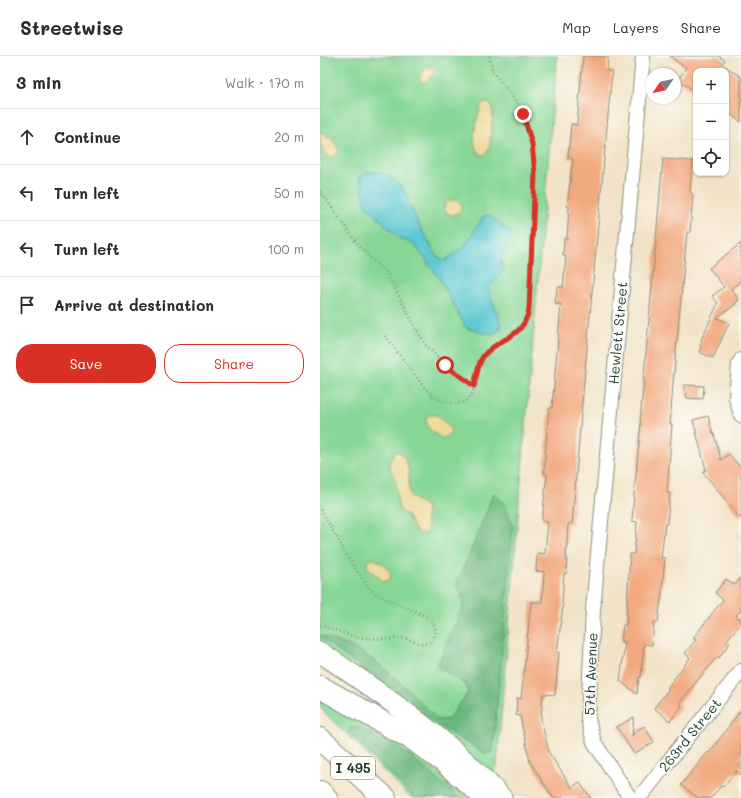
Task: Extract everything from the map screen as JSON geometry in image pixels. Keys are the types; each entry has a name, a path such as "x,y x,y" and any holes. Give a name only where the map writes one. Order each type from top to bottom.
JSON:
{"highway":[{"path":"320,687 414,740 495,796"},
{"name":"I 495","path":"320,739 385,798"},
{"name":"I 495","path":"320,792 326,798"}],"main road":[{"path":"320,652 426,727 480,776 495,796"}],"street":[{"name":"Hewlett Street","path":"593,610 644,56"},
{"path":"741,360 739,364 736,398 741,415"},
{"name":"57th Avenue","path":"593,610 588,719 594,742 630,798"},
{"name":"263rd Street","path":"639,798 741,671"}],"path":[{"path":"385,336 423,386 432,395 444,402 457,404 464,402 470,397 480,361 485,354 512,335 522,326 527,318 529,309 535,174 532,144 523,114 516,101 492,72 489,56"},
{"path":"320,191 368,256 383,269 390,279 426,345 445,365 474,386"},
{"path":"320,508 350,561 368,586 380,596 430,618 436,630 431,642 420,644 402,638 385,639 355,637 320,625"}],"green space":[{"path":"320,56 557,56 495,787 320,649"},
{"path":"494,493 505,504 513,526 493,752 486,754 434,723 320,637 320,635 349,646 362,653 385,669 438,720 449,719 468,692 466,685 439,667 438,663 464,604 462,595 456,586"},
{"path":"320,698 409,749 468,798 411,798 320,708"},
{"path":"358,727 399,748 424,767 459,798 415,798 348,732 350,728"}],"sand":[{"path":"427,67 433,68 435,72 426,82 422,82 419,79 420,75"},
{"path":"482,103 488,103 492,106 493,113 489,150 486,154 481,155 477,150 474,138 476,123"},
{"path":"320,132 329,137 338,148 339,151 334,157 329,157 323,152"},
{"path":"450,200 458,200 462,205 460,212 453,215 444,210 445,204"},
{"path":"429,415 437,415 449,427 451,431 446,437 442,438 429,428 426,418"},
{"path":"395,451 401,453 405,459 409,471 409,489 411,497 426,506 427,533 420,534 415,530 407,515 399,508 396,481 391,472 389,463"},
{"path":"373,559 388,569 391,574 389,580 383,581 367,567 368,562"}],"water":[{"path":"369,171 387,174 403,189 420,227 437,256 445,261 466,244 484,215 491,216 512,234 501,258 503,270 488,288 502,327 495,333 484,333 466,328 439,278 414,244 399,238 366,206 360,178"}],"building":[{"path":"583,56 608,56 607,71 612,71 572,524 568,524 566,574 564,573 563,605 557,652 559,652 555,695 543,694 541,719 549,753 572,788 579,782 591,798 553,798 530,762 520,716 516,715 517,698 521,699 531,602 542,602 544,572 536,571 537,553 545,554 548,523 542,521 547,474 544,474 549,408 552,408 561,304 555,304 557,287 563,287 566,256 563,256 564,238 567,239 569,207 567,206 573,159 568,158 571,124 577,125"},
{"path":"670,56 718,56 725,60 722,64 728,68 693,68 693,90 681,82 681,76 686,68"},
{"path":"729,69 741,77 741,122 729,113"},
{"path":"663,159 693,161 690,191 693,194 690,233 687,232 670,424 672,424 667,493 670,493 667,524 665,524 661,558 665,558 661,599 658,622 654,622 652,645 644,644 641,677 639,677 637,694 620,681 625,642 621,642 623,625 626,625 630,554 634,554 637,522 632,521"},
{"path":"741,243 741,281 731,289 739,300 717,318 729,323 713,358 699,352 701,340 718,303 712,296 724,287 709,268"},
{"path":"684,385 704,386 703,399 687,398"},
{"path":"708,416 721,460 729,454 741,468 741,519 703,472 706,470 693,420"},
{"path":"741,577 741,610 736,616 741,620 741,623 726,641 730,643 679,704 682,706 670,721 654,708 690,658 685,653 696,640 693,638 723,600 715,593 726,579 735,585"},
{"path":"741,710 741,775 736,771 723,787 721,786 711,798 698,798 681,785 708,752 709,753"},
{"path":"634,717 632,736 636,731 644,726 654,742 634,754 617,727"}],"route":[{"path":"445,365 474,386 480,361 485,354 512,335 522,326 527,318 529,309 535,174 532,144 523,114"}]}
